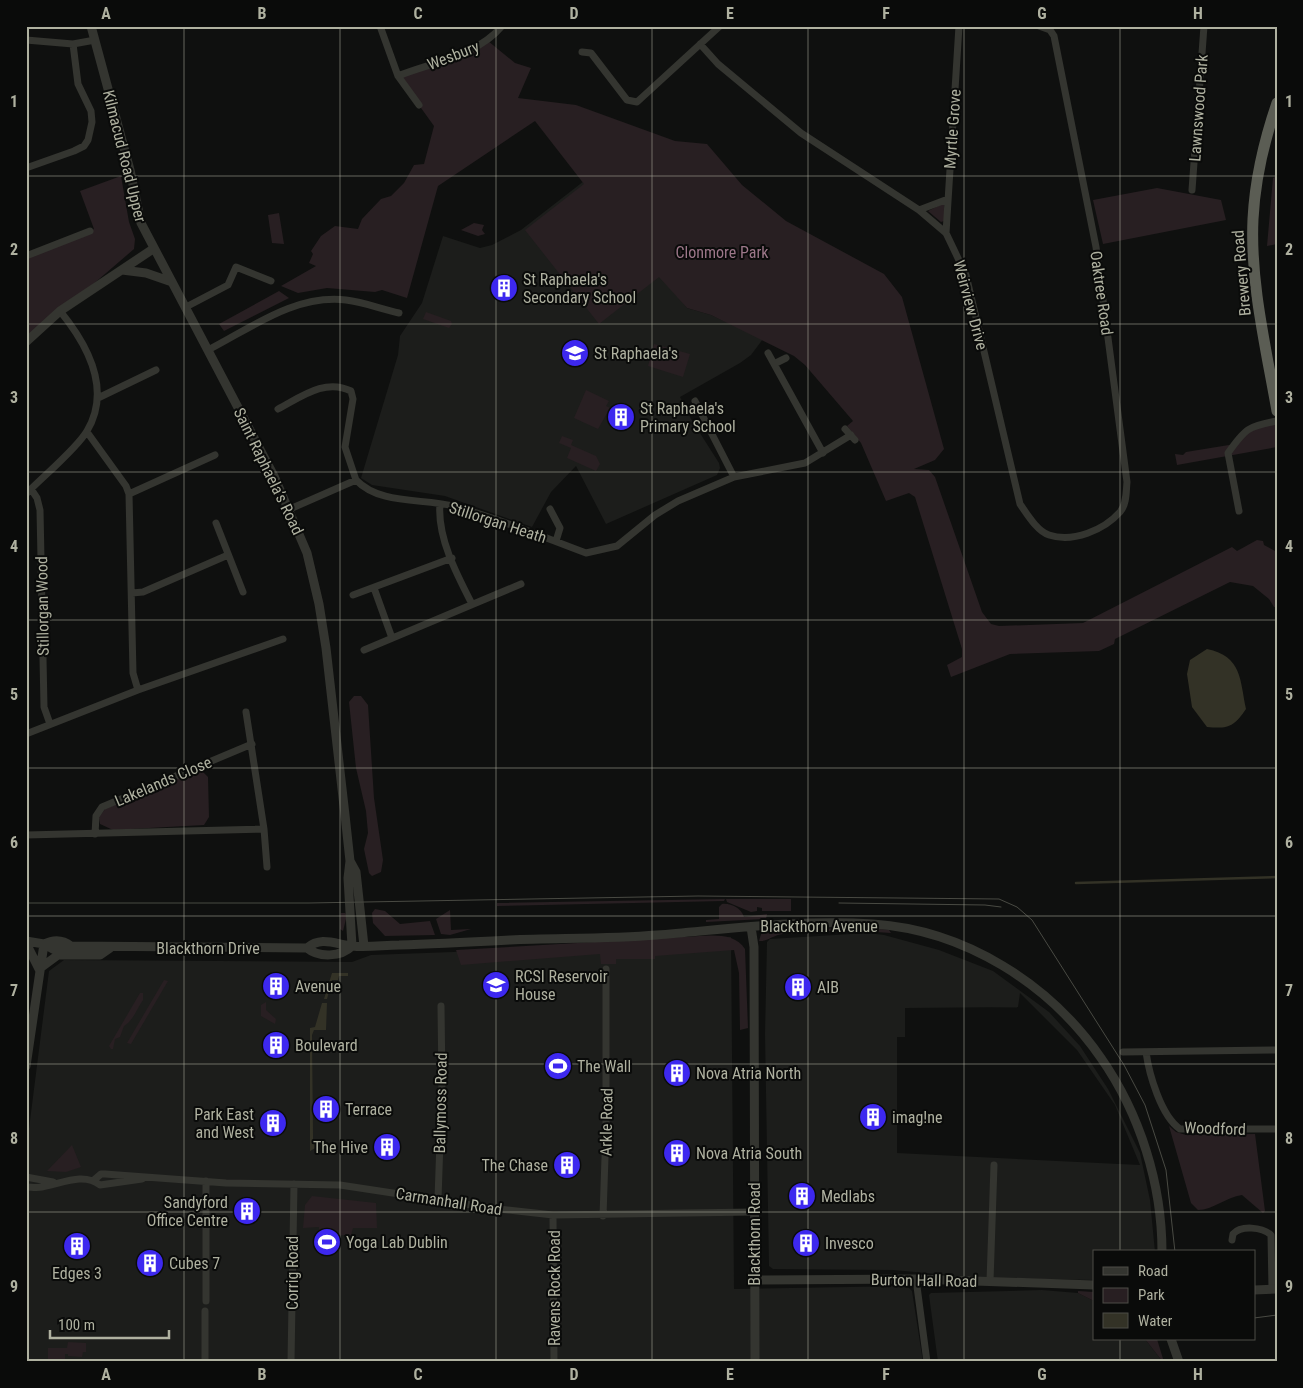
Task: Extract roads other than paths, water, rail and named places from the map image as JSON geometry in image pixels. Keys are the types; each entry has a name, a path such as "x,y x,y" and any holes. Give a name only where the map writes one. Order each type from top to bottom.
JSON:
{"highway":[{"name":"Brewery Road","path":"1277,103 1275,117 1262,154 1253,218 1253,255 1258,300 1277,411"}],"street":[{"name":"Kilmacud Road Upper","path":"91,26 130,170 141,223 153,249"},
{"path":"380,26 398,76 420,105"},
{"name":"Wesbury","path":"398,76 475,48 491,39 502,26"},
{"path":"582,52 590,53 627,100 637,102 720,26"},
{"name":"Myrtle Grove","path":"946,232 959,26"},
{"name":"Oaktree Road","path":"1039,26 1050,30 1054,36 1096,247 1126,482 1126,496 1121,511 1099,528 1086,534 1070,537"},
{"name":"Lawnswood Park","path":"1192,190 1204,26"},
{"path":"26,40 73,44 95,40"},
{"path":"26,168 74,151 84,146 88,140 92,122 91,112 78,84 73,44"},
{"name":"Weirview Drive","path":"700,44 718,64 801,133 919,210 946,232 966,275 1020,504 1034,522 1048,535 1070,537"},
{"path":"919,210 922,207 948,199"},
{"path":"26,256 90,231"},
{"path":"26,342 60,311 153,249"},
{"name":"Saint Raphaela’s Road","path":"153,249 186,308 290,509 307,553 319,604 350,861 348,884 352,946"},
{"path":"186,308 228,285 236,267 271,281"},
{"path":"122,270 146,273 172,282"},
{"path":"208,350 288,308 306,301 348,300 399,313"},
{"name":"Stillorgan Wood","path":"50,724 44,707 40,510 37,498 28,492 87,432 98,398 98,385 88,354 78,333 60,311"},
{"path":"768,353 823,453"},
{"path":"774,364 786,358"},
{"path":"98,398 156,370"},
{"path":"278,409 318,389 333,386 351,391 353,399 345,447 356,480 290,509"},
{"path":"696,401 734,477"},
{"path":"1239,511 1228,453 1243,434 1254,425 1277,421"},
{"name":"Stillorgan Heath","path":"356,480 361,486 382,496 440,504 556,541 586,553 616,546 655,515 678,501 734,477 791,467 823,453 853,438 845,429"},
{"path":"87,432 130,494 133,673 138,690"},
{"path":"130,494 215,456"},
{"name":"Stillorgan Heath","path":"440,504 439,519 452,558 472,604"},
{"name":"Stillorgan Heath","path":"550,509 560,528 556,541"},
{"path":"216,523 243,592"},
{"path":"132,593 143,592 228,555"},
{"path":"352,595 452,558"},
{"path":"364,650 521,584"},
{"path":"374,588 392,638"},
{"path":"26,734 138,690 283,638"},
{"path":"246,712 264,829 267,867"},
{"name":"Lakelands Close","path":"95,834 96,816 102,807 252,744"},
{"name":"Lakelands Close","path":"26,836 264,829"},
{"name":"Saint Raphaela’s Road","path":"350,861 356,872 364,946"},
{"name":"Blackthorn Avenue","path":"364,946 653,936 751,926 843,923 876,924 946,939 991,959 1036,988 1070,1018 1084,1034 1119,1088 1142,1138 1151,1165 1157,1193 1162,1250"},
{"name":"Blackthorn Road","path":"751,926 754,978 753,1212 755,1362"},
{"path":"26,942 39,969"},
{"name":"Blackthorn Drive","path":"26,942 44,944 53,949 72,946 110,948 307,948 314,942 364,946"},
{"path":"26,1066 44,944"},
{"name":"Blackthorn Drive","path":"39,969 58,955 100,955 110,948"},
{"name":"Arkle Road","path":"603,1216 607,1085 606,969"},
{"name":"Ballymoss Road","path":"438,1199 441,1006"},
{"path":"1122,1052 1277,1050"},
{"name":"Woodford","path":"1146,1052 1149,1074 1171,1121 1180,1129 1277,1129"},
{"path":"990,1281 994,1165"},
{"name":"Carmanhall Road","path":"26,1177 55,1182 94,1180 101,1174 206,1181 340,1185 498,1210 554,1215 603,1216 753,1212"},
{"path":"206,1181 206,1301"},
{"name":"Carmanhall Road","path":"26,1187 43,1187 55,1182"},
{"name":"Corrig Road","path":"291,1362 294,1184"},
{"name":"Ravens Rock Road","path":"554,1215 554,1362"},
{"path":"1232,1240 1233,1234 1239,1229 1262,1229 1271,1235 1274,1289 1256,1290"},
{"name":"Blackthorn Avenue","path":"1162,1234 1168,1250"},
{"path":"916,1279 927,1362"},
{"name":"Burton Hall Road","path":"754,1280 916,1279 1093,1285"},
{"path":"205,1362 206,1311"},
{"path":"1171,1340 1179,1362"}],"water":[{"path":"1207,649 1227,657 1233,663 1240,679 1246,709 1238,720 1230,726 1220,728 1207,727 1192,707 1187,674 1190,660"},
{"path":"332,973 348,973 348,976 339,976 338,980 332,980 327,999 324,999"},
{"path":"322,1003 327,1003 326,1030 314,1030 312,1035 313,1141 319,1146 310,1151 310,1028 315,1027"}],"waterway":[{"path":"1076,883 1277,877"}],"tram line":[{"path":"26,903 309,903 698,896 999,899 1017,907 1032,920 1124,1065 1145,1105 1166,1170 1175,1250"},
{"path":"839,903 985,905 1001,907"},
{"path":"1256,1318 1277,1315"}],"place":[{"name":"St Raphaela's Secondary School","path":"504,288"},
{"name":"St Raphaela's","path":"575,353"},
{"name":"St Raphaela's Primary School","path":"621,417"},
{"name":"RCSI Reservoir House","path":"496,985"},
{"name":"Avenue","path":"276,986"},
{"name":"AIB","path":"798,987"},
{"name":"Boulevard","path":"276,1045"},
{"name":"The Wall","path":"558,1066"},
{"name":"Nova Atria North","path":"677,1073"},
{"name":"Terrace","path":"326,1109"},
{"name":"imag!ne","path":"873,1117"},
{"name":"Park East and West","path":"273,1123"},
{"name":"The Hive","path":"387,1147"},
{"name":"Nova Atria South","path":"677,1153"},
{"name":"The Chase","path":"567,1165"},
{"name":"Medlabs","path":"802,1196"},
{"name":"Sandyford Office Centre","path":"247,1211"},
{"name":"Yoga Lab Dublin","path":"327,1242"},
{"name":"Invesco","path":"806,1243"},
{"name":"Edges 3","path":"77,1246"},
{"name":"Cubes 7","path":"150,1263"}],"park label":[{"name":"Clonmore Park","path":"722,252"}]}
